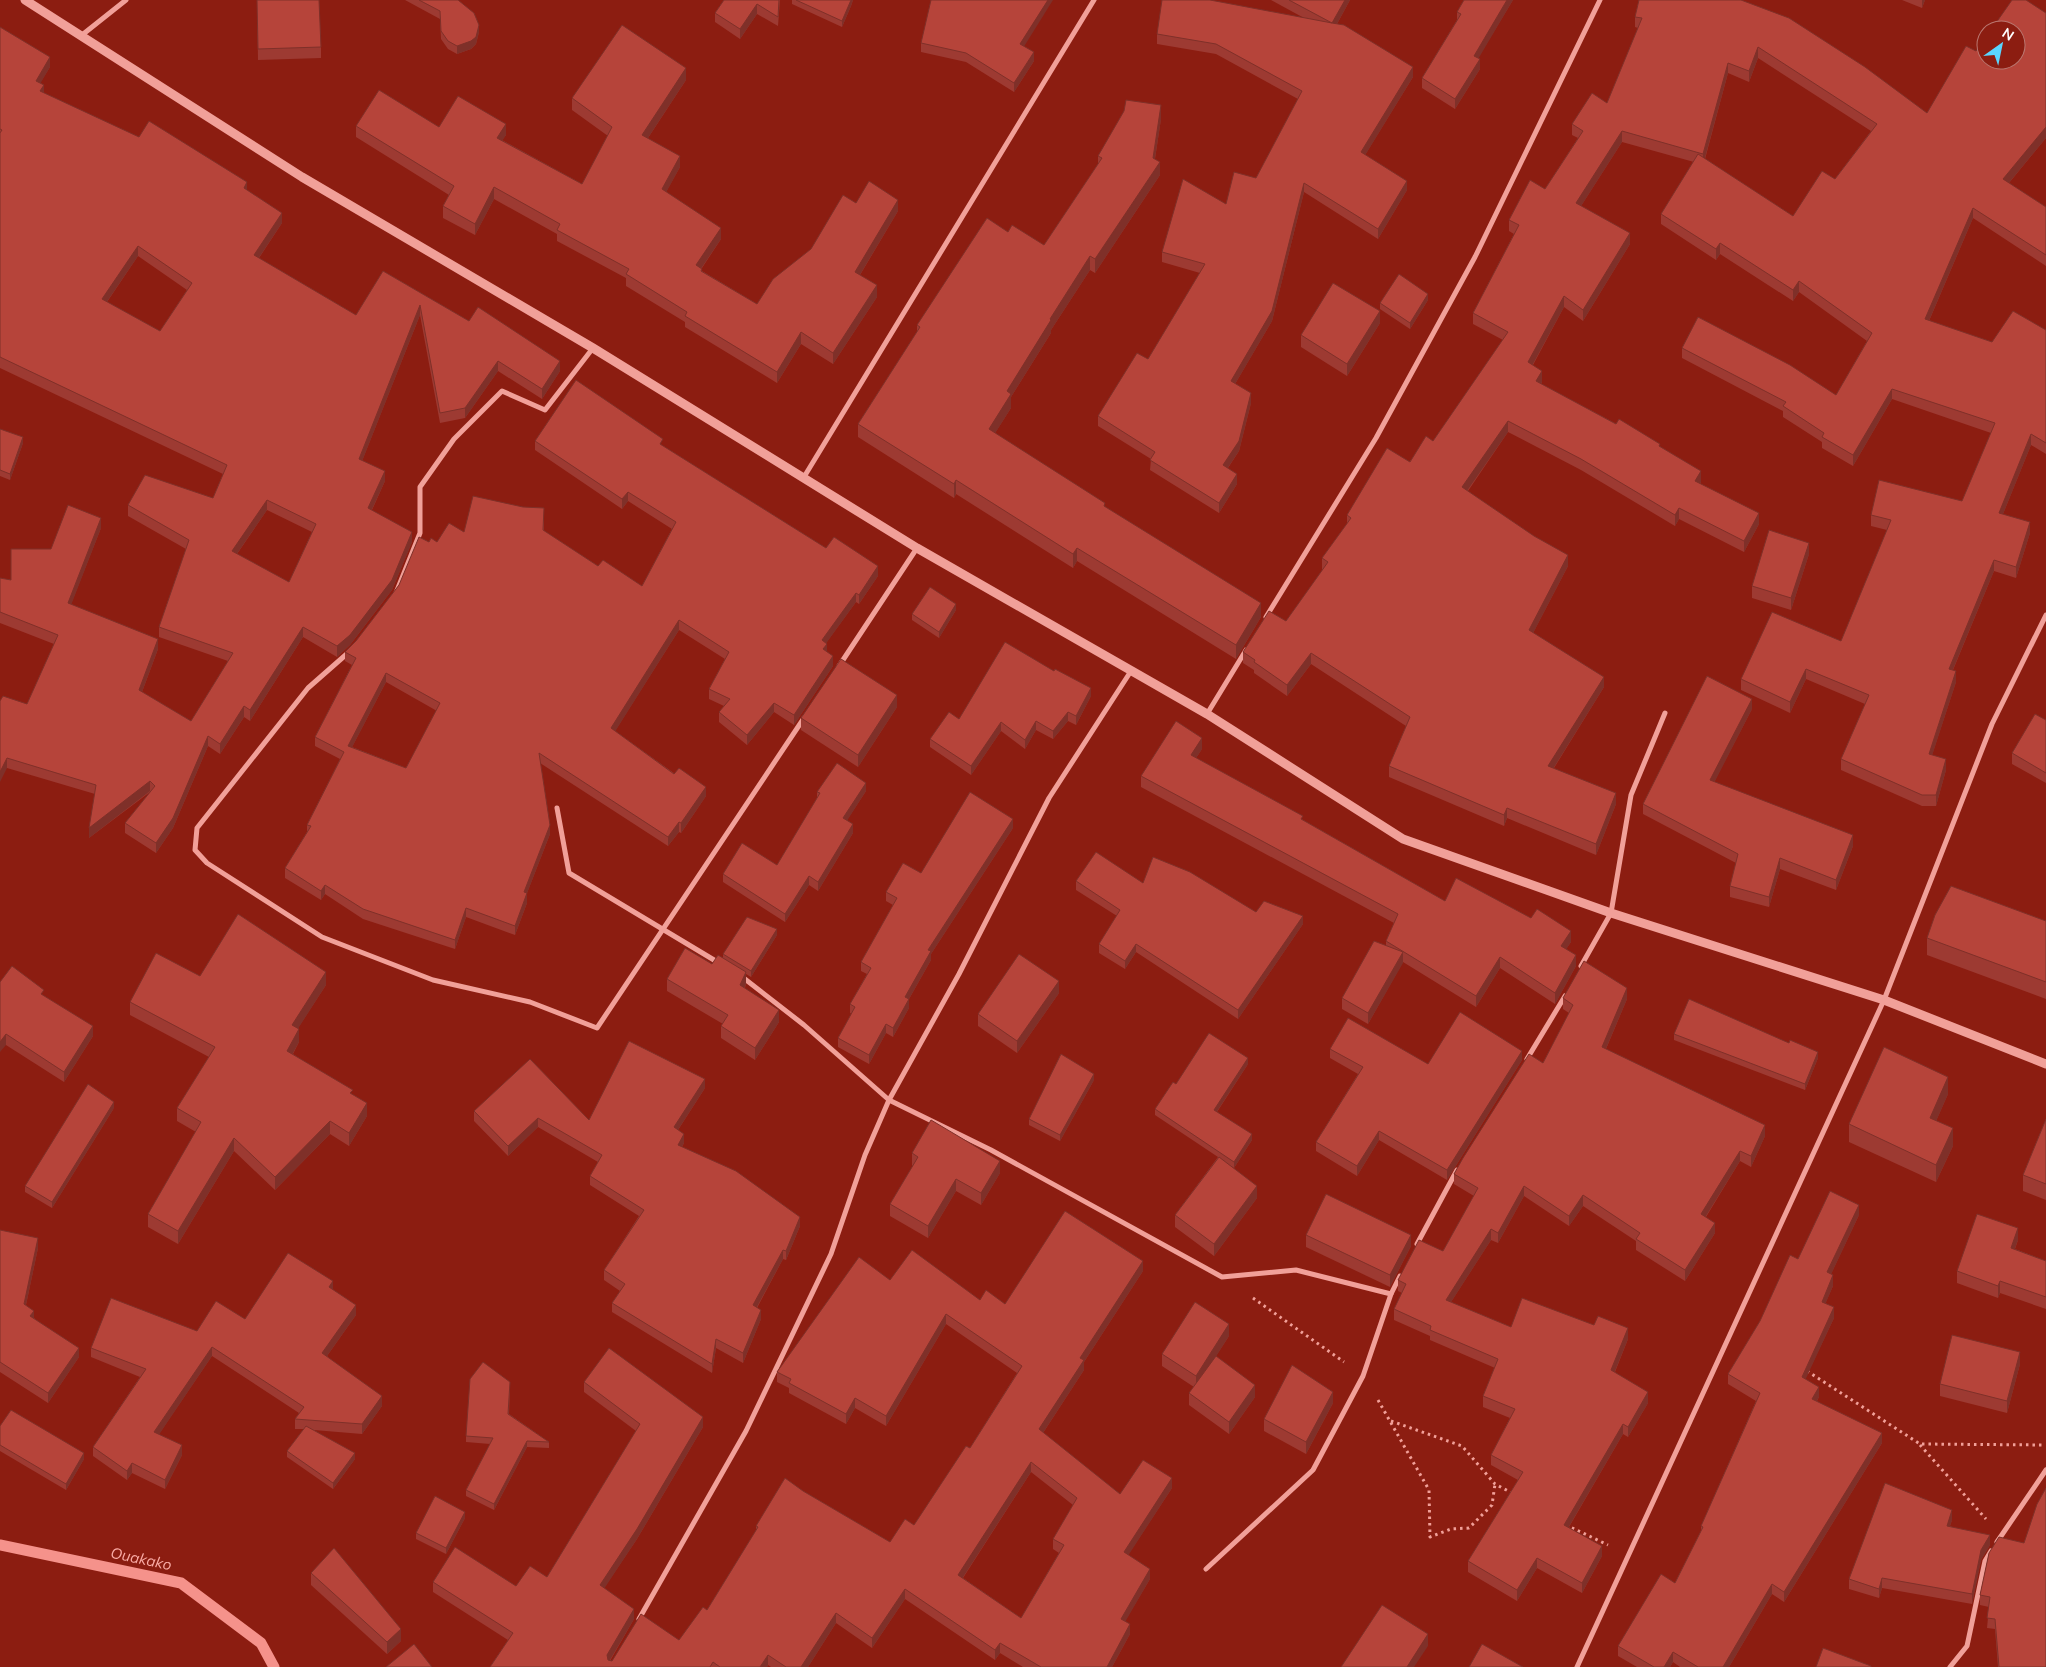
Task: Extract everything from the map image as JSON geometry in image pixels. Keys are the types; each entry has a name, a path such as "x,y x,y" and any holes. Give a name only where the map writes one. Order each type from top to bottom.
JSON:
{"street":[{"path":"25,0 302,177 593,348 917,548 1207,714 1403,839 1611,913 1884,1000 2046,1064"},
{"path":"82,35 126,0"},
{"path":"804,477 1094,0"},
{"path":"1263,622 1376,438 1475,257 1600,0"},
{"path":"391,599 396,592 420,533 420,487 454,440 502,391 545,410 593,348"},
{"path":"834,673 917,548"},
{"path":"1578,1667 1628,1554 1731,1336 1884,1000 1992,724 2046,615"},
{"path":"353,648 308,688 197,828 195,850 207,863 322,937 433,980 530,1002 597,1028 807,714"},
{"path":"1207,714 1248,648"},
{"path":"636,1625 746,1431 831,1254 865,1156 889,1100 959,974 1049,798 1131,671"},
{"path":"1578,973 1611,913 1631,796 1665,713"},
{"path":"556,808 569,873 726,967"},
{"path":"734,972 750,981 804,1025 889,1100 991,1150 1222,1277 1296,1270 1391,1294"},
{"path":"1523,1066 1568,990"},
{"path":"1414,1251 1459,1166"},
{"path":"1206,1569 1312,1470 1363,1376 1391,1294 1404,1268"},
{"path":"1950,1667 1967,1646 1985,1561 2046,1470"}],"path":[{"path":"1804,1370 1920,1444 2001,1536"},
{"path":"1390,1420 1462,1446 1495,1484 1522,1498"},
{"path":"1920,1444 2046,1445"},
{"path":"1451,1529 1470,1528 1492,1505 1495,1484"},
{"path":"1565,1524 1628,1554"}],"building":[{"path":"257,0 319,0 321,47 258,49"},
{"path":"419,0 458,0 474,13 479,25 476,37 457,46 448,41 441,31 440,11"},
{"path":"724,0 779,0 778,17 757,4 740,29 715,13"},
{"path":"796,0 851,0 842,21"},
{"path":"931,0 1048,0 1020,44 1034,52 1014,83 966,53 921,43"},
{"path":"1162,0 1210,0 1344,25 1413,67 1361,152 1407,181 1378,229 1304,183 1272,311 1231,381 1251,393 1239,441 1223,465 1237,474 1219,503 1150,460 1155,452 1098,416 1137,353 1148,359 1205,264 1162,252 1183,179 1226,204 1234,172 1256,178 1302,91 1216,44 1157,34"},
{"path":"1289,0 1345,0 1332,23"},
{"path":"1464,0 1507,0 1474,56 1480,59 1455,99 1422,78 1461,14 1457,12"},
{"path":"1639,0 1741,0 1789,18 1865,67 1927,113 1966,46 1976,51 1976,70 2026,70 2026,20 1998,20 2012,0 2026,0 2046,13 2046,127 2003,179 2046,207 2046,255 1973,208 1925,319 1992,342 2013,311 2046,330 2046,443 2031,434 1999,513 2030,522 2016,567 1994,560 1949,669 1956,671 1929,754 1946,759 1936,795 1922,795 1841,759 1869,695 1806,669 1790,702 1741,679 1772,612 1841,641 1891,520 1871,515 1879,480 1962,501 1995,423 1892,389 1853,455 1822,437 1824,433 1783,406 1786,402 1682,348 1698,317 1790,365 1836,395 1872,333 1799,281 1793,290 1720,243 1716,249 1661,214 1698,154 1793,216 1822,171 1835,179 1877,124 1758,47 1749,71 1728,63 1703,154 1622,131 1576,203 1630,233 1583,310 1564,296 1528,362 1542,371 1536,381 1616,424 1619,419 1701,471 1695,481 1759,513 1744,541 1679,508 1675,515 1581,459 1508,421 1462,487 1534,536 1568,555 1529,630 1604,677 1548,766 1616,793 1596,844 1507,808 1504,815 1389,766 1410,717 1311,653 1287,685 1243,652 1269,611 1286,621 1328,562 1322,558 1351,518 1347,515 1387,448 1410,462 1426,436 1433,441 1508,332 1473,313 1519,225 1509,220 1530,180 1545,189 1583,131 1572,124 1592,93 1607,103 1642,18 1635,17"},
{"path":"622,25 686,68 642,135 680,156 662,189 721,228 696,265 702,269 701,271 757,304 773,279 811,249 843,195 856,203 869,181 898,200 855,272 877,285 833,353 801,332 777,372 685,316 687,312 626,274 629,269 557,230 560,224 494,187 475,224 443,206 454,186 356,126 379,90 439,127 458,96 506,124 497,138 582,184 612,127 572,98"},
{"path":"0,27 50,57 36,81 44,85 40,91 139,137 149,121 247,182 244,188 282,213 254,255 356,315 383,271 469,321 478,307 560,361 542,389 498,361 465,408 440,413 420,305 359,459 385,471 368,508 412,532 392,580 350,635 337,646 303,627 250,710 244,706 220,744 208,736 173,818 156,843 125,823 155,786 150,781 89,828 96,785 7,758 0,772 0,701 3,696 27,704 58,635 0,612 0,578 11,580 11,549 51,549 68,505 101,518 68,603 158,639 139,690 191,721 233,653 159,627 189,540 128,505 145,475 213,498 227,465 0,357 0,133 2,130 0,129","holes":["138,246 192,283 160,331 102,299","267,500 316,524 289,582 232,551"]},
{"path":"1126,100 1161,105 1153,158 1160,162 1095,259 1090,256 1007,391 1011,394 989,429 1105,503 1104,506 1261,603 1236,645 1077,548 1073,554 956,480 954,484 858,424 920,327 917,325 987,218 1008,232 1012,225 1044,245 1102,158 1098,156 1124,111"},
{"path":"1399,274 1428,294 1410,323 1380,303"},
{"path":"1333,283 1380,311 1347,364 1301,335"},
{"path":"576,380 663,439 660,444 826,548 834,537 878,566 859,595 856,593 822,640 827,644 823,649 833,656 794,715 774,703 747,735 719,712 730,699 709,689 729,652 679,620 611,728 674,774 679,768 706,787 681,823 679,822 668,837 539,753 550,825 524,892 527,893 515,926 466,908 455,940 363,909 325,885 321,891 285,868 311,826 307,825 344,752 315,737 356,658 345,652 356,641 399,585 419,537 429,542 431,538 437,542 449,523 464,532 473,496 523,507 544,508 543,530 598,566 603,560 642,586 676,522 628,492 622,499 535,441","holes":["386,673 440,703 406,768 348,746"]},
{"path":"0,429 23,437 10,474 0,470"},
{"path":"1769,530 1809,543 1791,598 1752,586"},
{"path":"930,587 956,604 939,632 912,614"},
{"path":"1005,642 1054,671 1055,669 1091,688 1076,716 1068,712 1053,731 1036,721 1025,740 1001,722 971,766 930,739 949,712 959,719"},
{"path":"841,659 897,695 858,755 801,718"},
{"path":"1707,676 1752,699 1710,780 1853,835 1836,880 1780,858 1769,897 1730,886 1738,854 1643,804"},
{"path":"2035,714 2046,720 2046,773 2012,753"},
{"path":"1176,721 1202,738 1191,755 1303,816 1301,819 1445,901 1456,878 1531,918 1537,909 1571,931 1561,946 1576,955 1555,993 1500,957 1476,996 1386,941 1398,914 1141,776"},
{"path":"837,763 866,783 843,818 853,824 818,882 809,876 785,914 723,874 742,843 777,865 820,793 817,792"},
{"path":"970,792 1013,819 928,950 931,951 905,997 909,999 893,1028 886,1024 869,1055 838,1038 855,1007 850,1004 871,968 861,962 897,898 886,892 903,863 921,873"},
{"path":"1096,852 1143,883 1153,857 1190,872 1256,912 1264,901 1303,916 1238,1010 1136,944 1125,961 1099,944 1120,910 1076,881"},
{"path":"1951,886 2046,921 2046,982 1927,938 1935,915"},
{"path":"238,914 326,972 292,1025 299,1029 287,1051 353,1090 350,1093 367,1103 349,1133 330,1121 275,1177 234,1138 178,1231 148,1214 201,1122 177,1108 215,1047 130,1002 156,953 200,976"},
{"path":"747,917 777,929 751,971 723,954"},
{"path":"1374,941 1403,952 1368,1013 1342,998"},
{"path":"685,948 712,964 718,955 746,972 740,985 779,1010 755,1048 721,1026 728,1015 667,979"},
{"path":"1019,954 1059,981 1017,1041 978,1014"},
{"path":"1584,961 1627,988 1602,1047 1765,1125 1751,1156 1740,1151 1701,1214 1715,1223 1685,1270 1636,1239 1640,1233 1583,1195 1569,1216 1524,1186 1498,1233 1491,1229 1446,1300 1511,1327 1522,1298 1594,1325 1598,1316 1628,1328 1611,1370 1648,1392 1628,1427 1623,1424 1564,1525 1602,1546 1582,1583 1537,1558 1517,1590 1468,1561 1523,1472 1491,1455 1515,1409 1483,1396 1498,1359 1430,1330 1431,1326 1394,1309 1406,1284 1398,1280 1419,1240 1443,1251 1478,1188 1454,1174 1529,1054 1543,1063 1573,1005 1563,998"},
{"path":"12,966 44,990 41,994 93,1026 64,1072 6,1034 0,1042 0,982"},
{"path":"1689,999 1789,1043 1790,1040 1818,1052 1805,1084 1674,1034"},
{"path":"1460,1012 1522,1051 1447,1170 1379,1131 1357,1166 1316,1142 1363,1067 1330,1049 1348,1018 1428,1064"},
{"path":"1209,1033 1248,1058 1214,1110 1252,1134 1234,1162 1155,1109 1173,1082 1176,1084"},
{"path":"629,1041 705,1079 674,1127 684,1134 678,1145 736,1171 800,1217 786,1251 783,1250 753,1305 761,1310 743,1353 716,1339 712,1364 612,1303 625,1284 604,1270 644,1210 590,1176 602,1155 538,1118 508,1146 474,1111 530,1059 589,1120"},
{"path":"1884,1047 1948,1077 1930,1118 1953,1128 1936,1165 1849,1124"},
{"path":"1061,1054 1094,1074 1060,1135 1029,1119"},
{"path":"88,1084 114,1102 52,1202 25,1186"},
{"path":"2046,1119 2046,1184 2023,1175"},
{"path":"931,1120 1000,1161 981,1193 956,1179 928,1226 890,1204 918,1157 912,1153"},
{"path":"1219,1157 1257,1186 1214,1244 1175,1215"},
{"path":"1830,1191 1859,1205 1827,1272 1833,1275 1822,1302 1834,1307 1802,1377 1819,1387 1812,1399 1882,1433 1784,1592 1772,1584 1723,1667 1698,1667 1673,1652 1664,1667 1654,1667 1618,1646 1661,1574 1675,1583 1703,1527 1701,1526 1760,1393 1728,1374 1760,1321 1790,1255 1798,1259"},
{"path":"1326,1194 1411,1235 1390,1275 1306,1235"},
{"path":"1065,1211 1143,1261 1080,1358 1084,1360 1039,1429 1120,1494 1143,1460 1172,1478 1124,1552 1150,1569 1121,1619 1130,1624 1107,1667 1041,1667 1000,1643 995,1650 905,1589 872,1638 836,1613 801,1667 786,1667 768,1655 760,1667 720,1667 713,1662 710,1667 490,1667 513,1633 433,1582 455,1547 516,1586 530,1566 547,1577 640,1424 584,1382 609,1348 703,1417 637,1529 600,1585 634,1609 607,1655 608,1660 612,1661 641,1614 679,1640 703,1607 707,1610 758,1527 756,1526 785,1478 803,1491 890,1542 905,1519 914,1525 966,1446 970,1448 1022,1366 946,1314 886,1416 855,1398 846,1414 789,1383 791,1379 777,1372 859,1257 890,1280 912,1250 980,1300 986,1290 1005,1304","holes":["1031,1462 1077,1498 1053,1539 1064,1545 1021,1618 958,1575"]},
{"path":"1977,1214 2018,1228 2011,1248 2046,1261 2046,1297 2000,1281 1998,1286 1957,1271"},
{"path":"0,1230 38,1238 24,1304 34,1311 30,1316 79,1348 48,1393 0,1362"},
{"path":"288,1253 333,1281 329,1287 356,1305 322,1353 382,1396 362,1424 295,1419 304,1407 212,1347 154,1432 182,1445 165,1480 132,1463 127,1471 93,1447 146,1369 91,1348 111,1298 197,1331 216,1301 245,1319"},
{"path":"1195,1302 1229,1324 1196,1376 1162,1354"},
{"path":"1952,1335 2020,1352 2007,1401 1940,1384"},
{"path":"1216,1356 1255,1385 1229,1422 1189,1393"},
{"path":"483,1362 510,1382 508,1414 549,1442 527,1441 494,1504 466,1490 493,1438 466,1436 470,1379"},
{"path":"1292,1365 1333,1392 1306,1442 1264,1419"},
{"path":"11,1410 84,1453 66,1484 0,1445 0,1426"},
{"path":"306,1426 355,1453 333,1483 287,1451"},
{"path":"1885,1483 1952,1510 1947,1526 1990,1535 1981,1550 1972,1594 1882,1578 1879,1589 1849,1579"},
{"path":"2046,1488 2046,1667 1999,1667 1995,1619 1987,1618 1990,1597 1980,1595 1989,1553 1999,1537 2024,1543 2037,1504"},
{"path":"435,1496 465,1512 446,1548 416,1533"},
{"path":"334,1548 401,1629 387,1642 311,1573"},
{"path":"1382,1605 1428,1634 1407,1667 1341,1667"},
{"path":"414,1644 432,1667 386,1667"},
{"path":"1482,1644 1523,1667 1469,1667"},
{"path":"1823,1648 1871,1666 1871,1667 1816,1667"}],"waterway":[{"name":"Ouakako","path":"0,1545 181,1583 261,1643 274,1667"}]}
